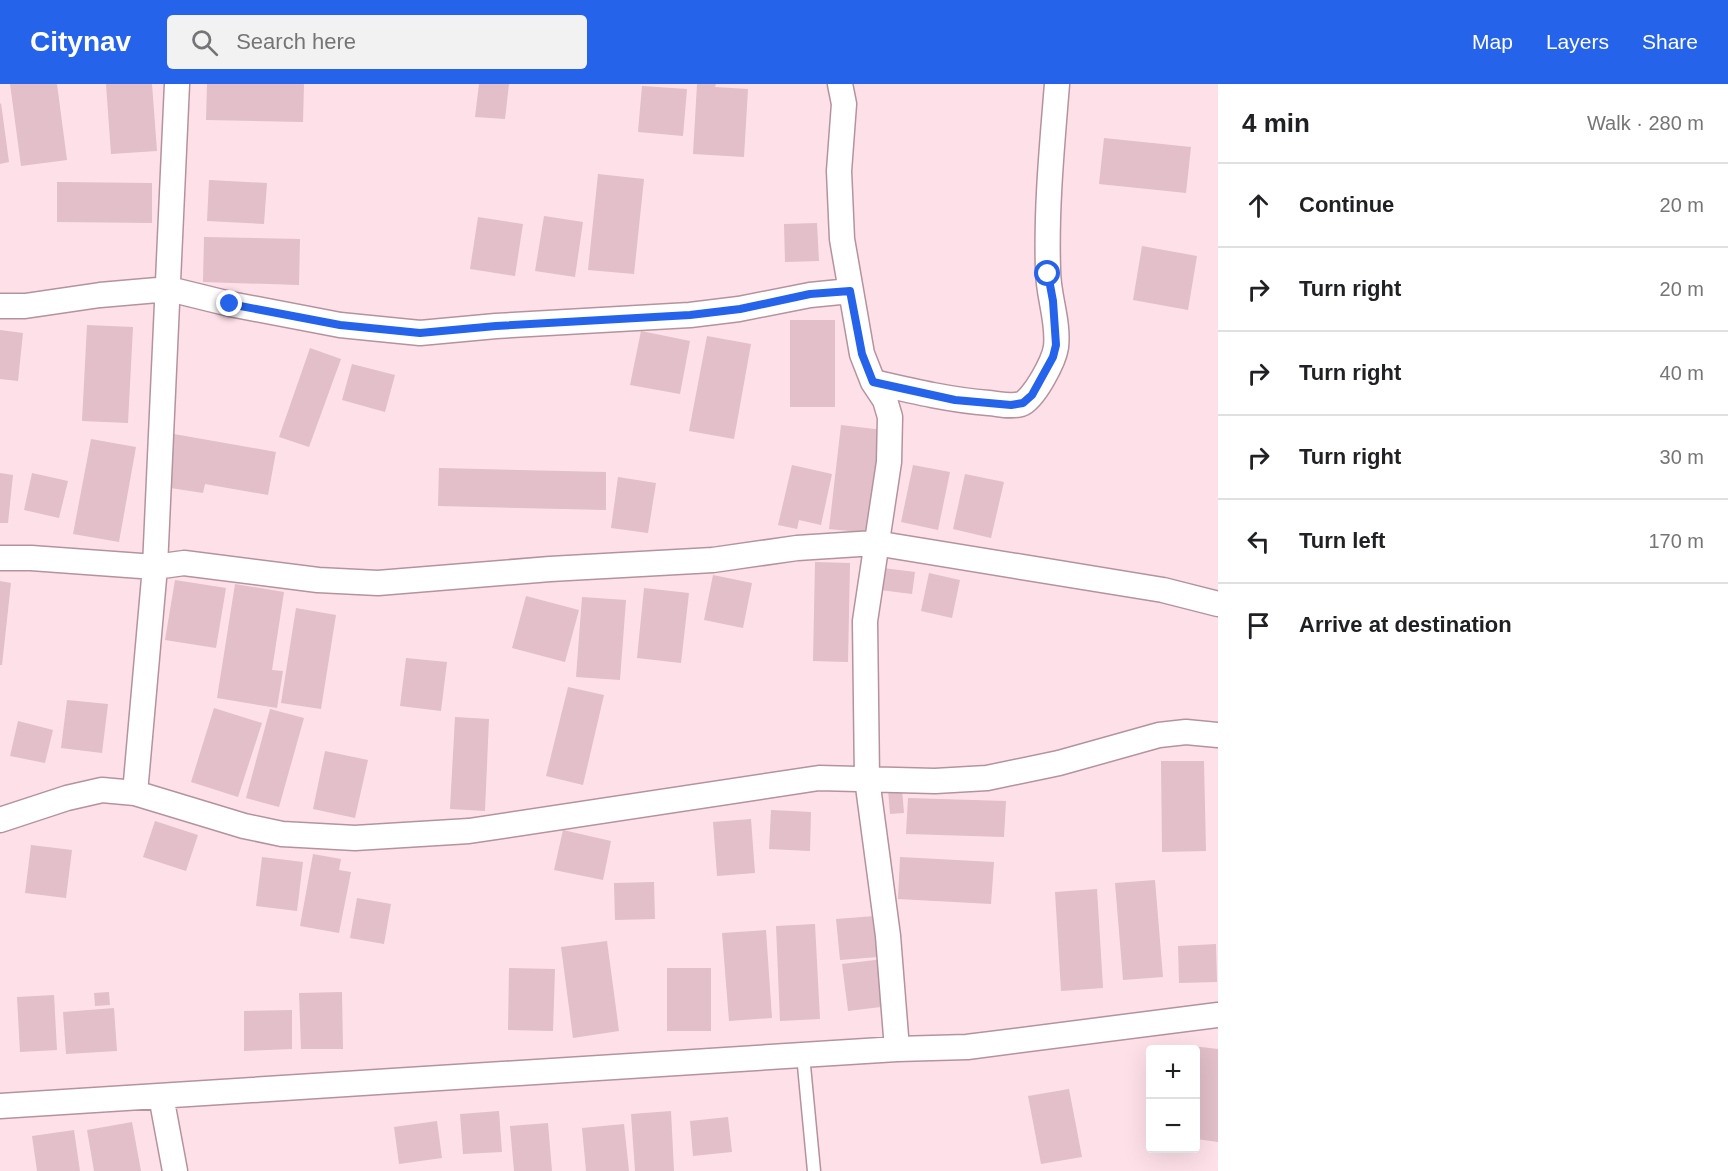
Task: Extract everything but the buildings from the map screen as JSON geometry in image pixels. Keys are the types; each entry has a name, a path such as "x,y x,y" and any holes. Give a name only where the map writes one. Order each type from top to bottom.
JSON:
{"street":[{"path":"135,794 155,567 177,84"},
{"path":"840,84 844,104 839,171 842,239 862,354 873,382 885,400 890,417 889,462 865,621 867,779 888,936 897,1048"},
{"path":"873,382 955,400 1011,405 1023,403 1032,395 1053,357 1056,345 1053,301 1048,274 1047,219 1057,84"},
{"path":"0,306 25,306 100,295 169,289 230,304 340,325 420,333 496,326 690,315 740,309 810,294 850,291"},
{"path":"0,558 155,567 184,562 318,580 378,583 550,569 713,560 797,548 875,543 1163,590 1218,604"},
{"path":"0,819 67,798 102,790 135,794 244,826 282,834 354,838 469,831 819,778 935,781 987,778 1059,763 1160,735 1186,732 1218,735"},
{"path":"0,1106 897,1048 967,1047 1218,1015"},
{"path":"161,1096 174,1171"}],"lane":[{"path":"803,1055 814,1171"}],"route":[{"path":"230,304 340,325 420,333 496,326 690,315 740,309 810,294 850,291 862,354 873,382 955,400 1011,405 1023,403 1032,395 1053,357 1056,327 1048,274"}]}
